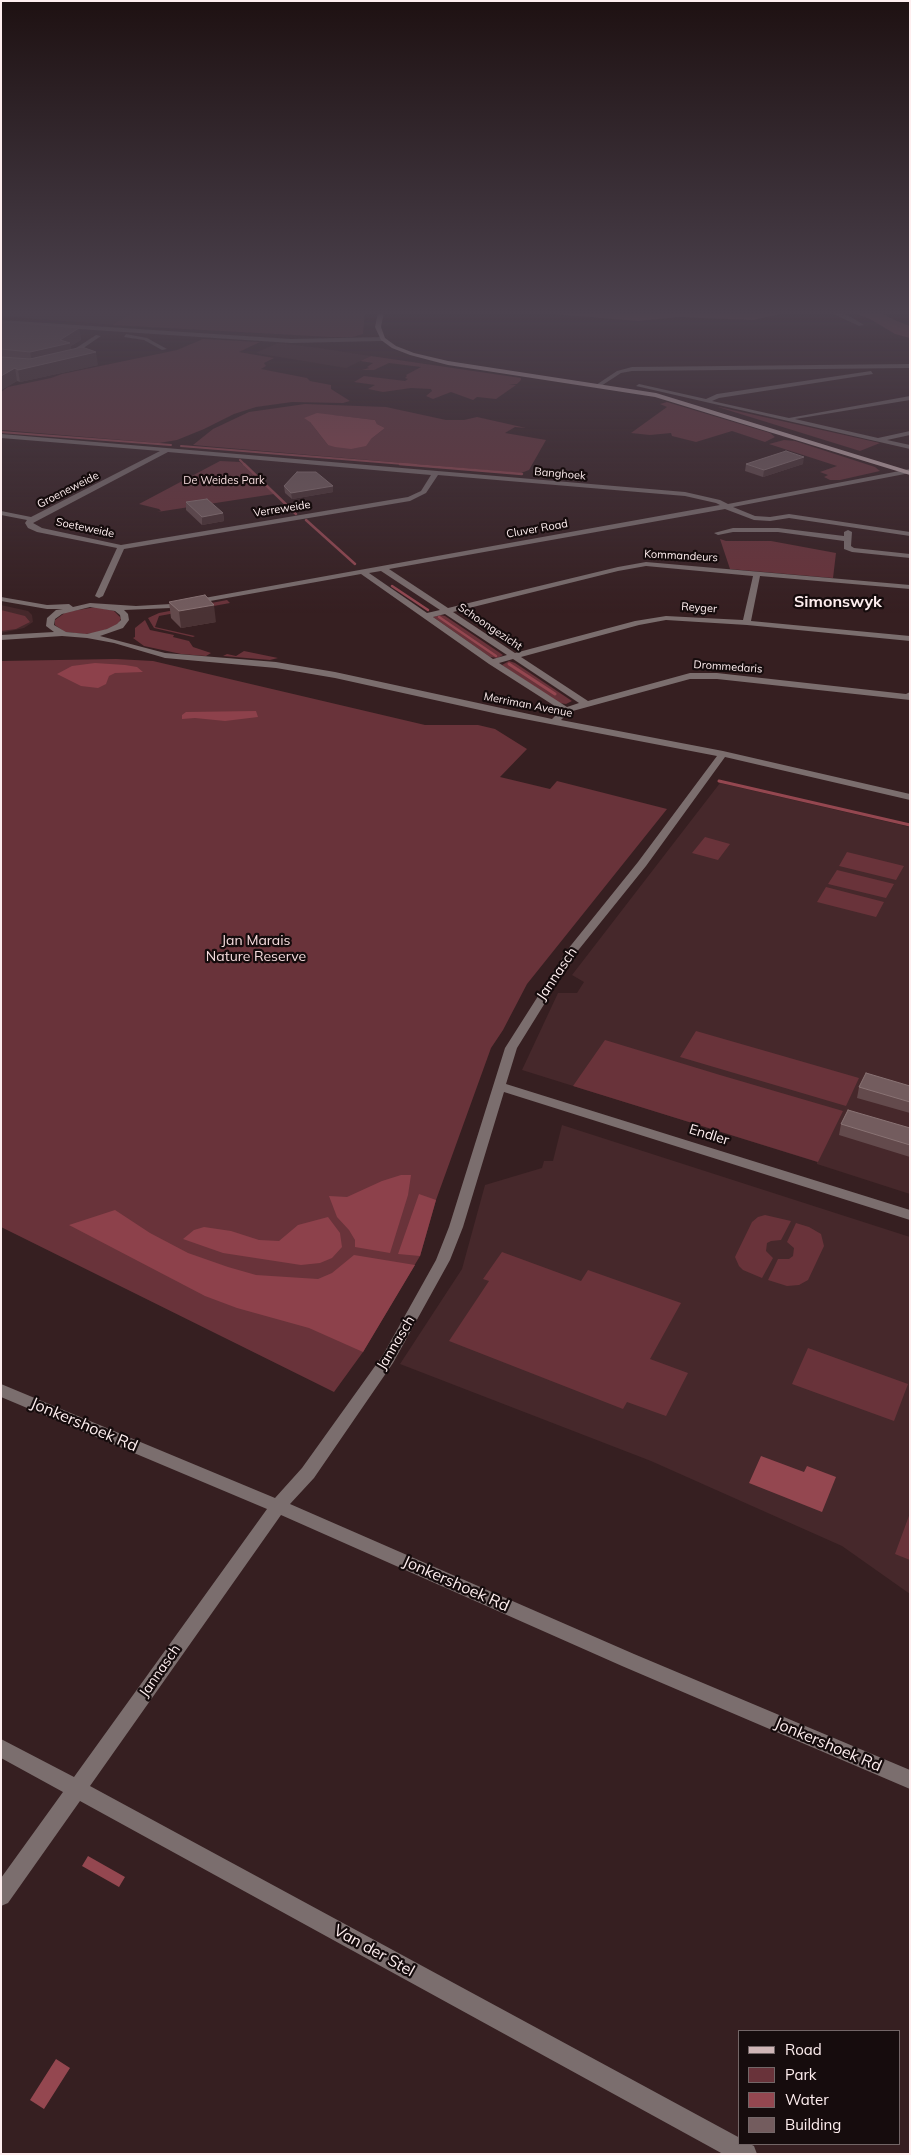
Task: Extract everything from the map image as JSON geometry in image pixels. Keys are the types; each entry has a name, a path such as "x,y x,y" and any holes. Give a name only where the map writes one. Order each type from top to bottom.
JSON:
{"main road":[{"path":"715,413 909,472"}],"street":[{"path":"761,413 910,447"},
{"path":"787,419 825,413"},
{"path":"879,440 910,433"},
{"name":"Banghoek","path":"1,436 685,494 711,500 754,518 770,519 789,516 849,527 910,534"},
{"name":"Groeneweide","path":"32,519 166,451"},
{"name":"Cluver Road","path":"81,606 136,608 171,606 909,472"},
{"name":"Verreweide","path":"121,546 410,499 424,492 435,474"},
{"name":"Soeteweide","path":"1,513 32,519 29,523 35,528 121,546 99,596"},
{"path":"849,527 848,547 852,550 910,556"},
{"path":"718,533 734,530 778,530 824,538 848,539"},
{"name":"Kommandeurs","path":"426,616 629,566 661,564 910,587"},
{"name":"Schoongezicht","path":"382,568 445,612 586,704"},
{"name":"Schoongezicht","path":"364,572 492,662 566,710"},
{"path":"748,623 757,573"},
{"path":"380,585 400,581"},
{"path":"1,599 40,611 50,621 53,630 64,634"},
{"path":"13,602 47,606 81,606"},
{"path":"1,638 50,621 59,612 81,606"},
{"name":"Cluver Road","path":"125,620 171,606"},
{"path":"1,638 64,634 87,636 116,629 125,620 122,612 113,607"},
{"name":"Reyger","path":"492,662 653,620 681,618 910,639"},
{"name":"Merriman Avenue","path":"116,629 124,638 140,649"},
{"name":"Merriman Avenue","path":"87,636 178,657 302,668 554,722 723,754 910,796"},
{"name":"Drommedaris","path":"554,722 566,710 673,679 696,675 910,696"},
{"name":"Jannasch","path":"1,1896 278,1506 308,1474 388,1359 430,1283 456,1227 511,1048 558,972 723,754"},
{"name":"Endler","path":"500,1086 910,1215"},
{"name":"Jonkershoek Rd","path":"1,1390 278,1506 628,1660 910,1780"},
{"name":"Van der Stel","path":"1,1748 746,2154"}],"shaded area":[{"path":"1,605 28,611 32,615 33,622 24,628 1,633"},
{"path":"95,663 137,667 143,672 115,673 109,676 106,684 98,688 81,686 57,674 72,666"},
{"path":"256,711 258,717 225,721 195,718 182,719 182,715 186,712"},
{"path":"720,783 910,827 910,1194 817,1164 817,1162 522,1070 558,993 577,993 584,982 572,975"},
{"path":"562,1125 910,1237 910,1594 842,1546 651,1461 400,1364 462,1269 485,1185 542,1168 544,1161 553,1161"},
{"path":"401,1175 411,1175 408,1195 390,1253 355,1247 355,1240 337,1217 329,1196 347,1197 382,1181"},
{"path":"419,1194 436,1200 420,1256 398,1254"},
{"path":"115,1210 150,1233 188,1253 256,1275 318,1279 332,1273 354,1255 415,1265 363,1352 309,1328 237,1308 205,1296 69,1225"},
{"path":"328,1217 340,1233 342,1247 332,1258 320,1263 301,1265 223,1253 183,1239 194,1230 204,1227 231,1231 259,1240 279,1241 298,1225"}],"green space":[{"path":"1,413 239,413 177,440 159,443 1,430"},
{"path":"248,413 412,413 446,420 464,420 477,417 526,428 515,427 505,433 546,440 529,470 521,473 193,445 213,429","holes":["332,415 375,420 377,424 385,428 371,439 328,445 310,422"]},
{"path":"659,413 702,413 770,433 775,437 765,442 732,431 696,442 672,436 671,433 650,435 631,433"},
{"path":"736,413 744,413 880,443 860,451"},
{"path":"784,440 795,441 875,467 880,471 840,480 830,480 824,477 828,475 820,472 837,466 769,444"},
{"name":"De Weides Park","path":"220,461 240,462 274,494 157,512 161,511 139,504"},
{"path":"720,539 726,541 771,541 836,553 833,578 730,569"},
{"path":"227,600 230,603 159,616 155,627 195,636 193,637 154,628 148,618 159,613"},
{"path":"96,607 114,611 121,618 119,623 114,627 96,633 85,634 65,632 55,625 55,620 66,612"},
{"path":"1,610 25,616 30,622 16,629 1,631"},
{"path":"445,616 503,655 498,658 490,657 433,617"},
{"path":"145,620 150,630 174,635 173,637 189,641 193,647 211,653 206,656 181,654 144,646 133,638 135,637 135,628"},
{"path":"244,651 278,658 270,660 223,656 227,654 236,656"},
{"name":"Jan Marais Nature Reserve","path":"116,659 153,661 425,725 478,725 495,729 527,749 500,777 550,789 557,781 667,809 527,984 503,1030 491,1048 436,1200 420,1256 363,1352 334,1392 1,1227 1,661"},
{"path":"509,661 515,663 572,701 566,704 559,703 502,665"},
{"path":"705,837 730,844 718,860 692,853"},
{"path":"847,852 904,866 896,880 839,866"},
{"path":"837,870 894,884 886,898 828,884"},
{"path":"826,887 884,902 876,917 817,902"},
{"path":"696,1031 859,1078 846,1106 680,1057"},
{"path":"605,1040 843,1111 818,1162 573,1086"},
{"path":"765,1215 791,1221 781,1240 767,1243 766,1251 773,1258 762,1278 743,1270 735,1257 752,1222 758,1217"},
{"path":"796,1223 809,1227 821,1234 824,1246 808,1280 799,1285 787,1286 768,1280 778,1259 789,1259 793,1256 794,1248 787,1242"},
{"path":"502,1252 581,1281 588,1270 681,1303 650,1359 688,1373 666,1416 627,1402 623,1409 449,1341 489,1281 483,1279"},
{"path":"808,1348 908,1384 894,1421 792,1384"},
{"path":"910,1513 910,1560 895,1554"}],"water":[{"path":"317,413 375,420 377,424 385,428 371,439 366,446 351,449 335,447 328,445 310,422 304,418"},
{"path":"761,1456 804,1472 807,1466 836,1477 822,1512 749,1483"},
{"path":"88,1856 125,1877 119,1887 82,1866"},
{"path":"56,2059 70,2068 44,2109 30,2100"}],"building":[{"path":"786,451 804,457 764,470 746,464"},
{"path":"297,472 316,472 333,486 291,493 284,486"},
{"path":"207,499 223,513 202,517 186,502"},
{"path":"205,595 214,605 179,611 169,602"},
{"path":"866,1073 910,1086 910,1102 859,1087"},
{"path":"848,1110 910,1128 910,1145 841,1124"}],"waterway":[{"path":"1,432 171,445"},
{"path":"181,446 416,465"},
{"path":"240,460 244,464"},
{"path":"244,464 296,514"},
{"path":"400,464 522,474"},
{"path":"306,520 355,564"},
{"path":"392,586 428,610"},
{"path":"439,617 496,656"},
{"path":"509,664 555,694"},
{"path":"719,781 910,825"}],"district":[{"name":"Simonswyk","path":"838,602"}]}
